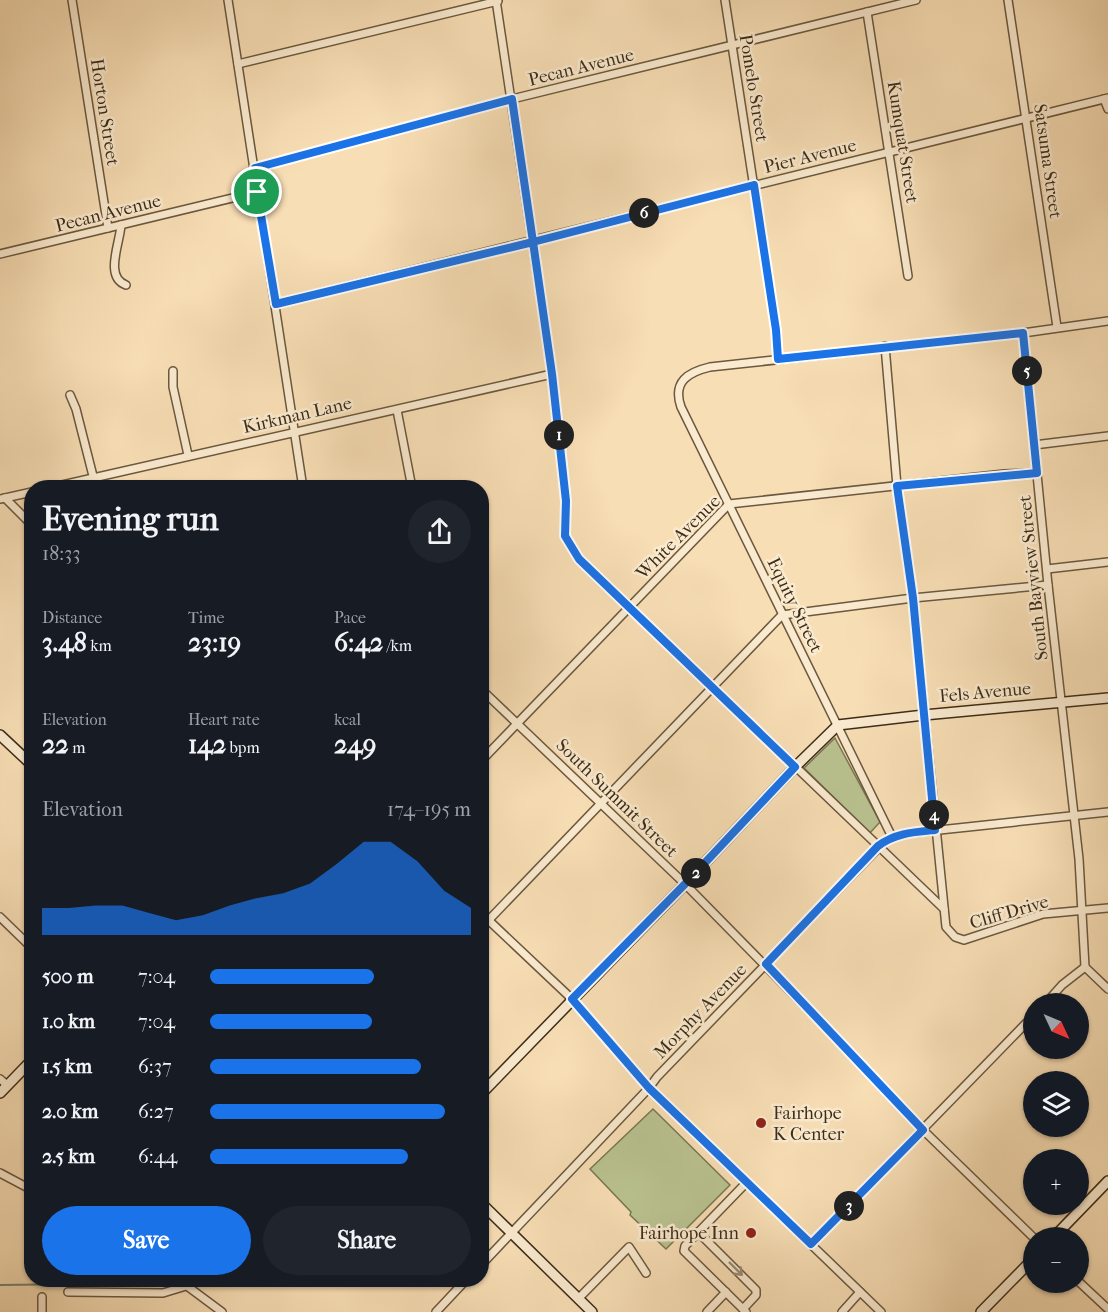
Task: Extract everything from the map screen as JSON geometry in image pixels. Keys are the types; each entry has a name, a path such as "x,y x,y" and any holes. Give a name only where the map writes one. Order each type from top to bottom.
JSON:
{"street":[{"name":"Horton Street","path":"72,0 108,228"},
{"path":"228,0 302,480"},
{"path":"238,64 497,0 552,374 566,501 565,536 579,559 944,909"},
{"name":"Pomelo Street","path":"725,0 776,330 778,359"},
{"name":"Pecan Avenue","path":"255,168 512,99 916,0"},
{"name":"Satsuma Street","path":"1008,0 1057,327"},
{"name":"Kumquat Street","path":"867,12 908,276"},
{"path":"1106,99 1108,109"},
{"name":"Pier Avenue","path":"276,304 1106,99"},
{"name":"Pecan Avenue","path":"0,254 257,192"},
{"path":"121,225 114,264 117,279 126,285"},
{"path":"778,359 1023,333 1108,321"},
{"name":"South Bayview Street","path":"1023,333 1083,911 1085,967"},
{"path":"885,346 897,486 913,598 944,909"},
{"name":"Equity Street","path":"778,359 694,371 680,385 678,398 892,837"},
{"path":"172,371 173,387 188,455"},
{"name":"Kirkman Lane","path":"81,480 552,374"},
{"path":"70,395 76,409 93,477"},
{"path":"397,410 410,480"},
{"path":"1034,446 1108,436"},
{"name":"White Avenue","path":"489,753 729,504 1037,473"},
{"path":"2,499 24,494"},
{"path":"2,499 24,518"},
{"path":"1047,569 1108,562"},
{"path":"489,919 782,615 913,598 1048,585"},
{"name":"South Summit Street","path":"489,697 766,964 923,1130 1023,1227"},
{"name":"Fels Avenue","path":"838,725 1108,698"},
{"path":"489,1086 838,725"},
{"path":"0,735 24,758"},
{"name":"Morphy Avenue","path":"489,1256 878,846 902,834 1108,812"},
{"name":"Cliff Drive","path":"944,909 946,927 955,937 964,940 1043,914 1108,909"},
{"path":"0,917 24,940"},
{"path":"489,921 572,999 649,1088 881,1312"},
{"path":"1055,993 1085,967 1108,989"},
{"path":"811,1244 1023,1026"},
{"path":"2,1086 24,1067"},
{"path":"0,1173 24,1186"},
{"path":"1064,1227 1108,1181"},
{"path":"698,1232 756,1290 756,1296 745,1310 684,1251 685,1245 747,1182"},
{"path":"489,1211 592,1312"},
{"path":"578,1299 629,1247 646,1273"},
{"path":"981,1312 1023,1269"},
{"path":"68,1292 163,1293 183,1287"},
{"path":"187,1287 222,1312"},
{"path":"435,1312 459,1287"},
{"path":"1089,1291 1108,1309"},
{"path":"707,1312 726,1292"},
{"path":"842,1312 860,1292"},
{"path":"42,1297 42,1312"}],"green space":[{"path":"835,738 880,822 870,833 804,768"},
{"path":"653,1109 730,1185 666,1249 630,1215 631,1212 590,1169"}],"waterway":[{"path":"0,1285 24,1285"}],"place":[{"name":"Fairhope K Center","path":"761,1123"},
{"name":"Fairhope Inn","path":"751,1233"}],"route":[{"path":"257,192 255,168 512,99 533,242 754,185 776,330 778,359 1023,333 1037,473 1004,474 897,486 913,598 935,830 902,834 878,846 766,964 923,1130 811,1244 649,1088 572,999 795,767 579,559 568,543 564,528 566,501 552,374 533,242 276,304 257,192"}]}
